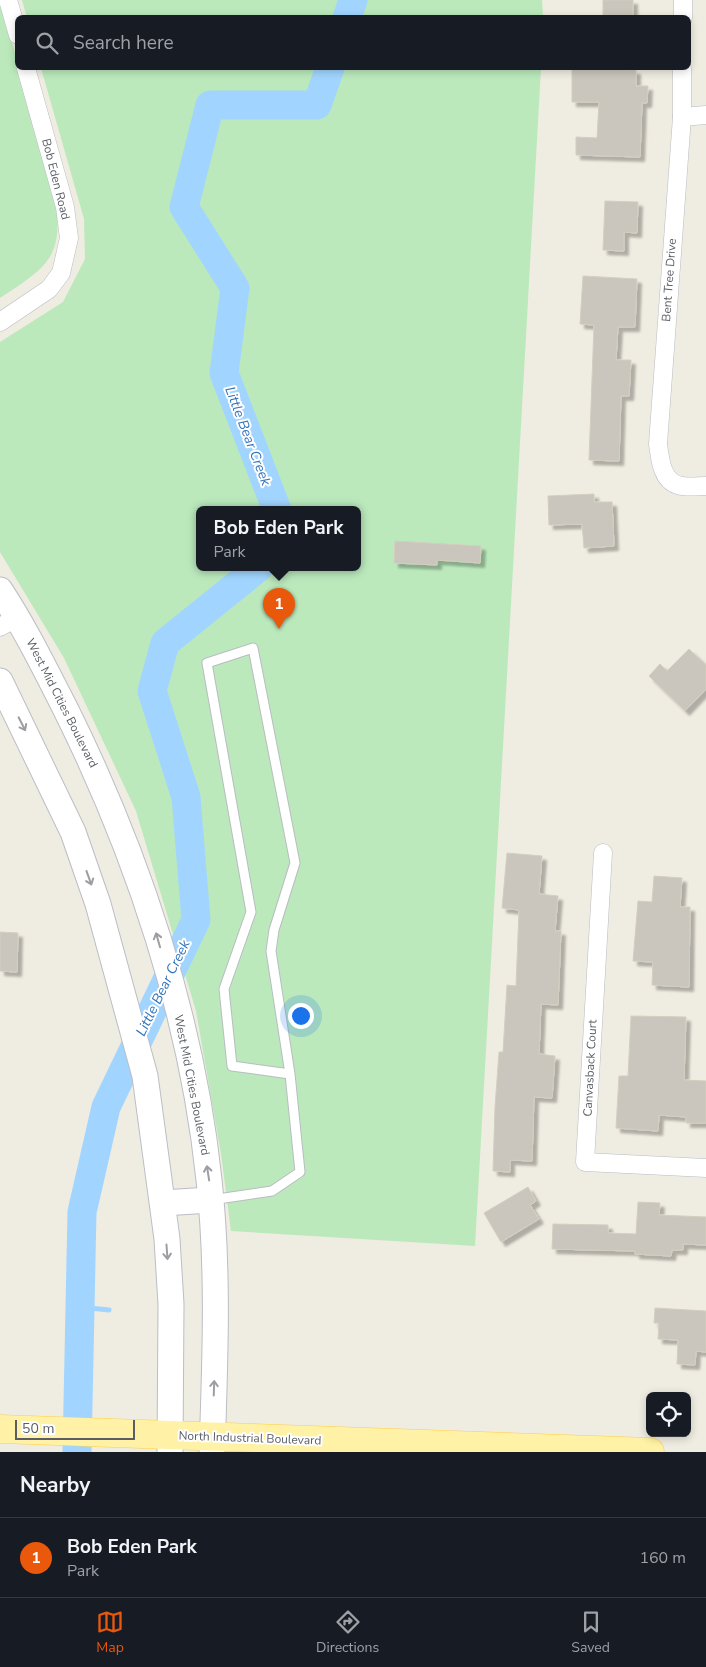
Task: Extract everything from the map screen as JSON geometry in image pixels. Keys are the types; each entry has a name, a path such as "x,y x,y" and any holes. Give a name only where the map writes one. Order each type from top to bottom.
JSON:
{"main road":[{"name":"West Mid Cities Boulevard","path":"0,590 9,622 98,775 130,855 154,926 176,1004 194,1087 209,1180 215,1291 212,1444"},
{"path":"0,681 73,832 98,904 146,1076 162,1203 171,1304 170,1443"},
{"path":"162,1203 210,1200"},
{"name":"North Industrial Boulevard","path":"6,1429 126,1433 170,1443 650,1452"}],"street":[{"path":"8,0 15,24"},
{"path":"683,0 683,15"},
{"name":"Bob Eden Road","path":"0,322 49,289 61,273 69,238 65,207 27,70"},
{"name":"Bent Tree Drive","path":"682,70 682,117 658,444 661,467 670,480 677,485 706,486"},
{"path":"682,117 706,115"},
{"name":"Canvasback Court","path":"603,852 585,1162 706,1168"}],"lane":[{"path":"210,1200 272,1191 300,1172 290,1074 271,951 274,930 295,863 253,648 207,663 251,912 224,989 232,1066 290,1074"}],"green space":[{"path":"0,0 15,53 15,70 20,70 55,193 57,232 55,246 50,257 42,267 31,277 0,298"},
{"path":"22,0 542,0 543,15 26,15"},
{"path":"42,70 541,70 475,1246 231,1231 221,1154 196,1011 136,811 64,658 0,552 0,342 63,302 85,259 84,219"}],"building":[{"path":"603,0 633,0 633,15 603,15"},
{"path":"572,70 636,70 636,86 648,86 647,103 642,103 640,157 576,155 576,137 597,138 599,102 572,102"},
{"path":"605,201 638,202 637,233 624,232 624,251 603,250"},
{"path":"583,276 637,279 635,327 618,327 616,360 631,360 629,396 621,396 619,461 589,460 594,325 580,324"},
{"path":"594,494 594,502 612,502 614,546 584,548 582,524 549,525 548,496"},
{"path":"395,541 481,546 480,563 437,560 437,565 394,563"},
{"path":"689,649 706,665 706,689 685,711 649,676 660,664 667,671"},
{"path":"507,853 542,856 539,894 558,896 555,931 561,931 558,1005 541,1004 539,1054 555,1056 552,1098 534,1097 532,1161 510,1160 510,1172 493,1171 499,1052 503,1052 507,985 516,986 519,910 502,908"},
{"path":"654,876 682,878 680,907 690,907 689,987 652,985 653,962 633,961 638,901 652,902"},
{"path":"0,932 18,933 17,972 0,971"},
{"path":"631,1016 686,1017 684,1080 706,1081 706,1123 686,1123 686,1117 659,1115 658,1131 616,1128 619,1076 628,1076"},
{"path":"528,1187 536,1201 530,1205 539,1219 501,1242 484,1213"},
{"path":"638,1202 660,1203 659,1215 706,1217 706,1245 683,1244 683,1250 672,1250 671,1256 635,1254 635,1251 552,1249 553,1224 608,1225 608,1233 636,1234"},
{"path":"655,1308 706,1311 706,1352 696,1351 695,1365 677,1364 678,1340 658,1339 659,1323 654,1323"}],"waterway":[{"name":"Little Bear Creek","path":"348,15 353,0"},
{"name":"Little Bear Creek","path":"275,506 224,373 235,288 184,207 210,105 317,105 329,70"},
{"name":"Little Bear Creek","path":"77,1452 82,1212 106,1107 196,920 186,797 152,691 165,643 254,571"},
{"path":"80,1307 109,1310"}],"place":[{"name":"Bob Eden Park","path":"279,629"}]}
